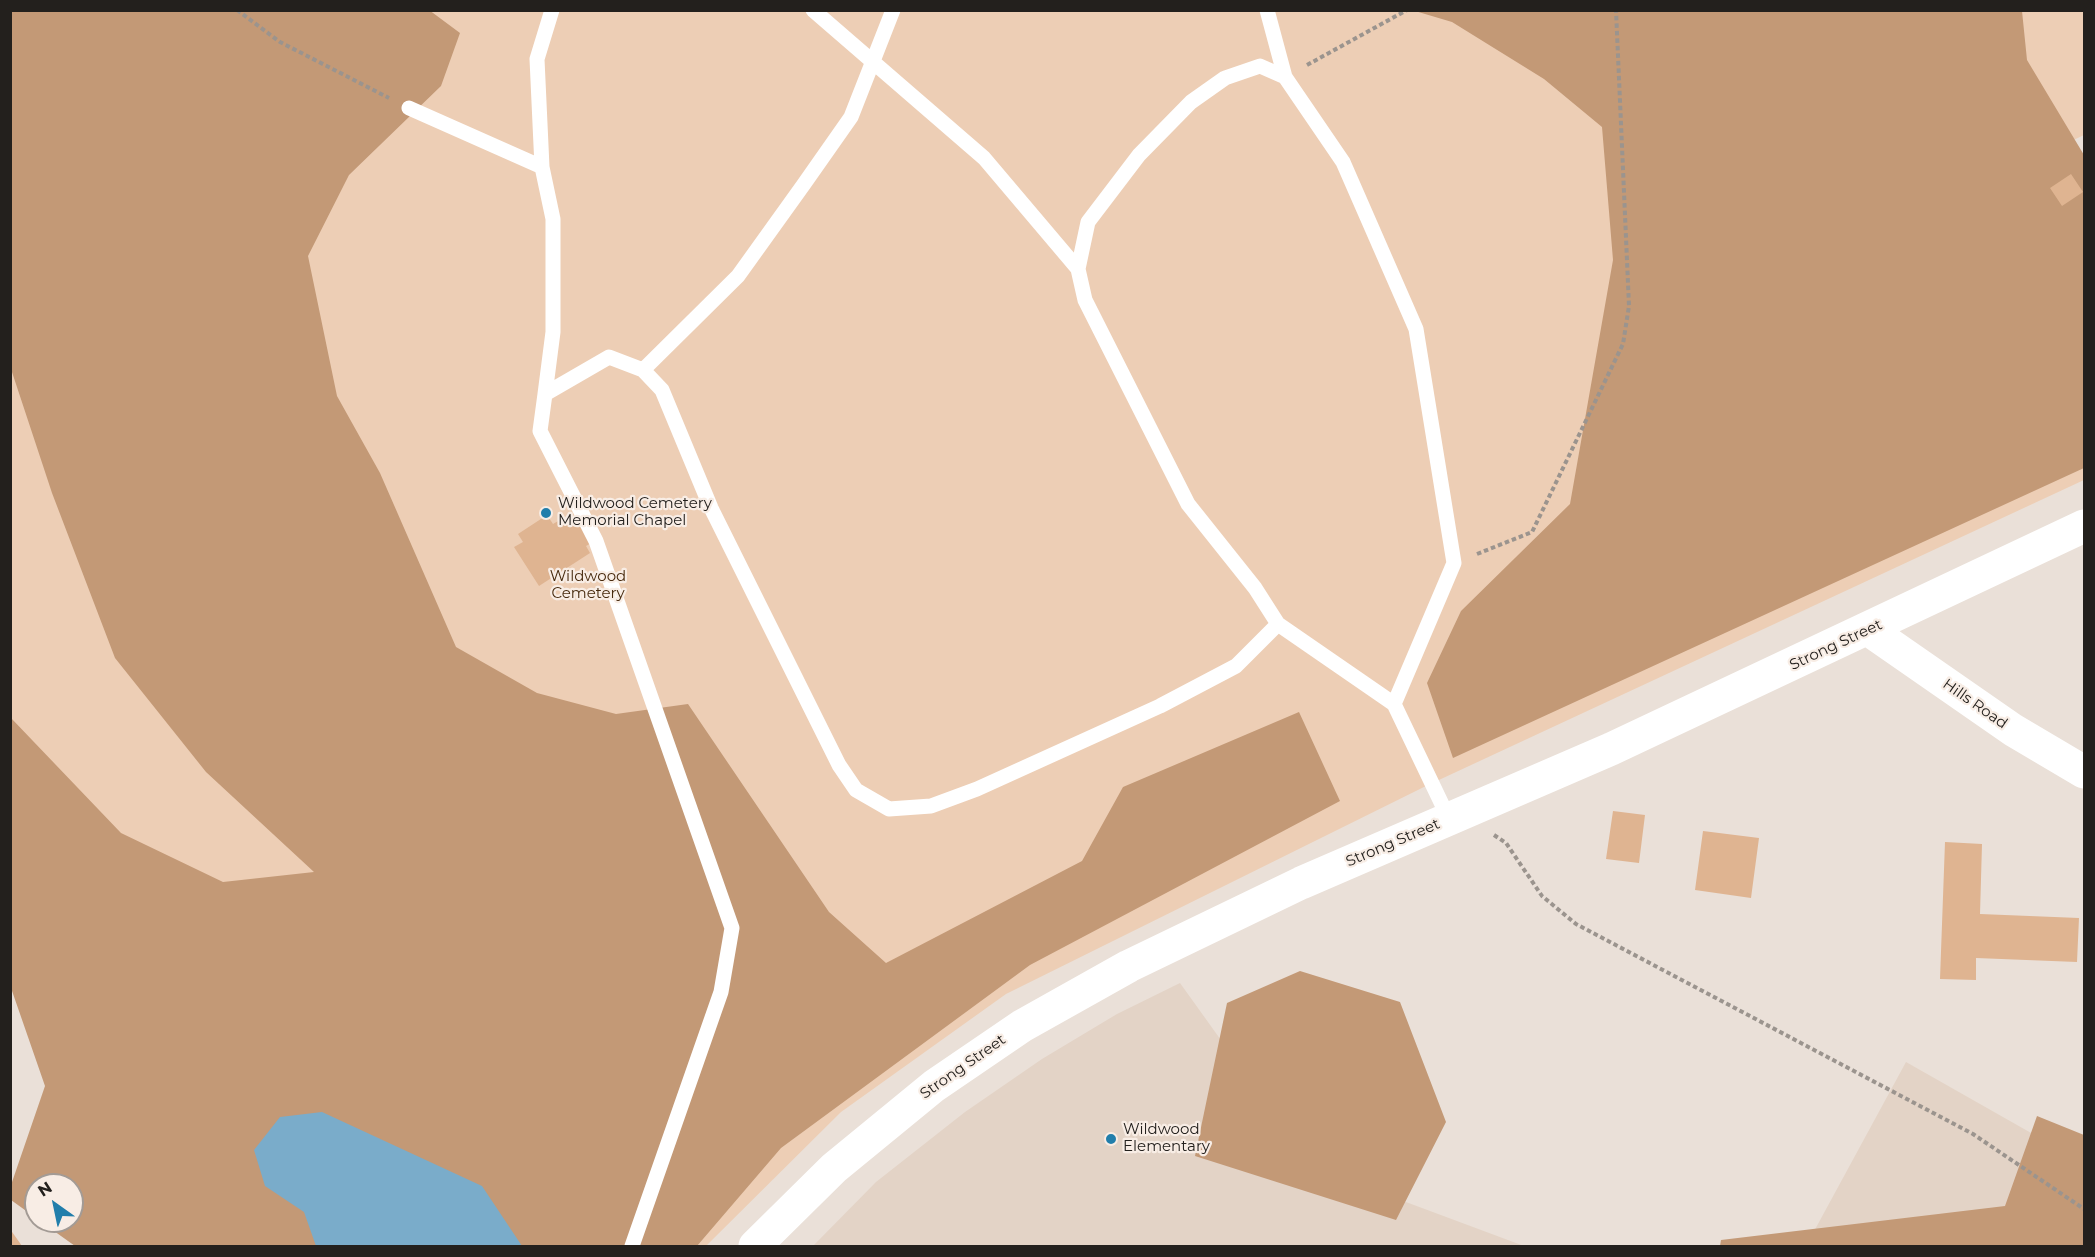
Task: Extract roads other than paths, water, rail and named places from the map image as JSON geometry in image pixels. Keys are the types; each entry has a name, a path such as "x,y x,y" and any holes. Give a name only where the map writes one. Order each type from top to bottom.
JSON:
{"main road":[{"name":"Strong Street","path":"755,1246 863,1142 934,1086 1022,1026 1129,966 1233,914 1593,757 1869,630 2085,526"},
{"name":"Hills Road","path":"1869,630 2013,730 2085,772"}],"lane":[{"path":"552,10 537,59 542,167 553,219 553,332 540,431 596,542 732,928 721,992 632,1246"},
{"path":"813,10 984,158 1078,269"},
{"path":"643,370 738,276 851,117 893,10"},
{"path":"1266,10 1285,77 1343,162 1416,329 1454,563 1394,704"},
{"path":"1285,77 1260,66 1225,78 1191,102 1139,155 1088,222 1078,269 1085,300 1188,504 1255,588 1278,624 1394,704 1449,819"},
{"path":"409,108 542,167"},
{"path":"545,394 609,357 643,370 662,390 711,508 839,765 856,790 889,809 931,806 977,789 1160,706 1236,666 1278,624"}],"water":[{"path":"322,1112 482,1186 522,1246 316,1246 304,1212 265,1186 254,1150 280,1117"}],"place":[{"name":"Wildwood Cemetery Memorial Chapel","path":"546,513"},
{"name":"Wildwood Elementary","path":"1111,1139"}],"park label":[{"name":"Wildwood Cemetery","path":"588,586"}]}
